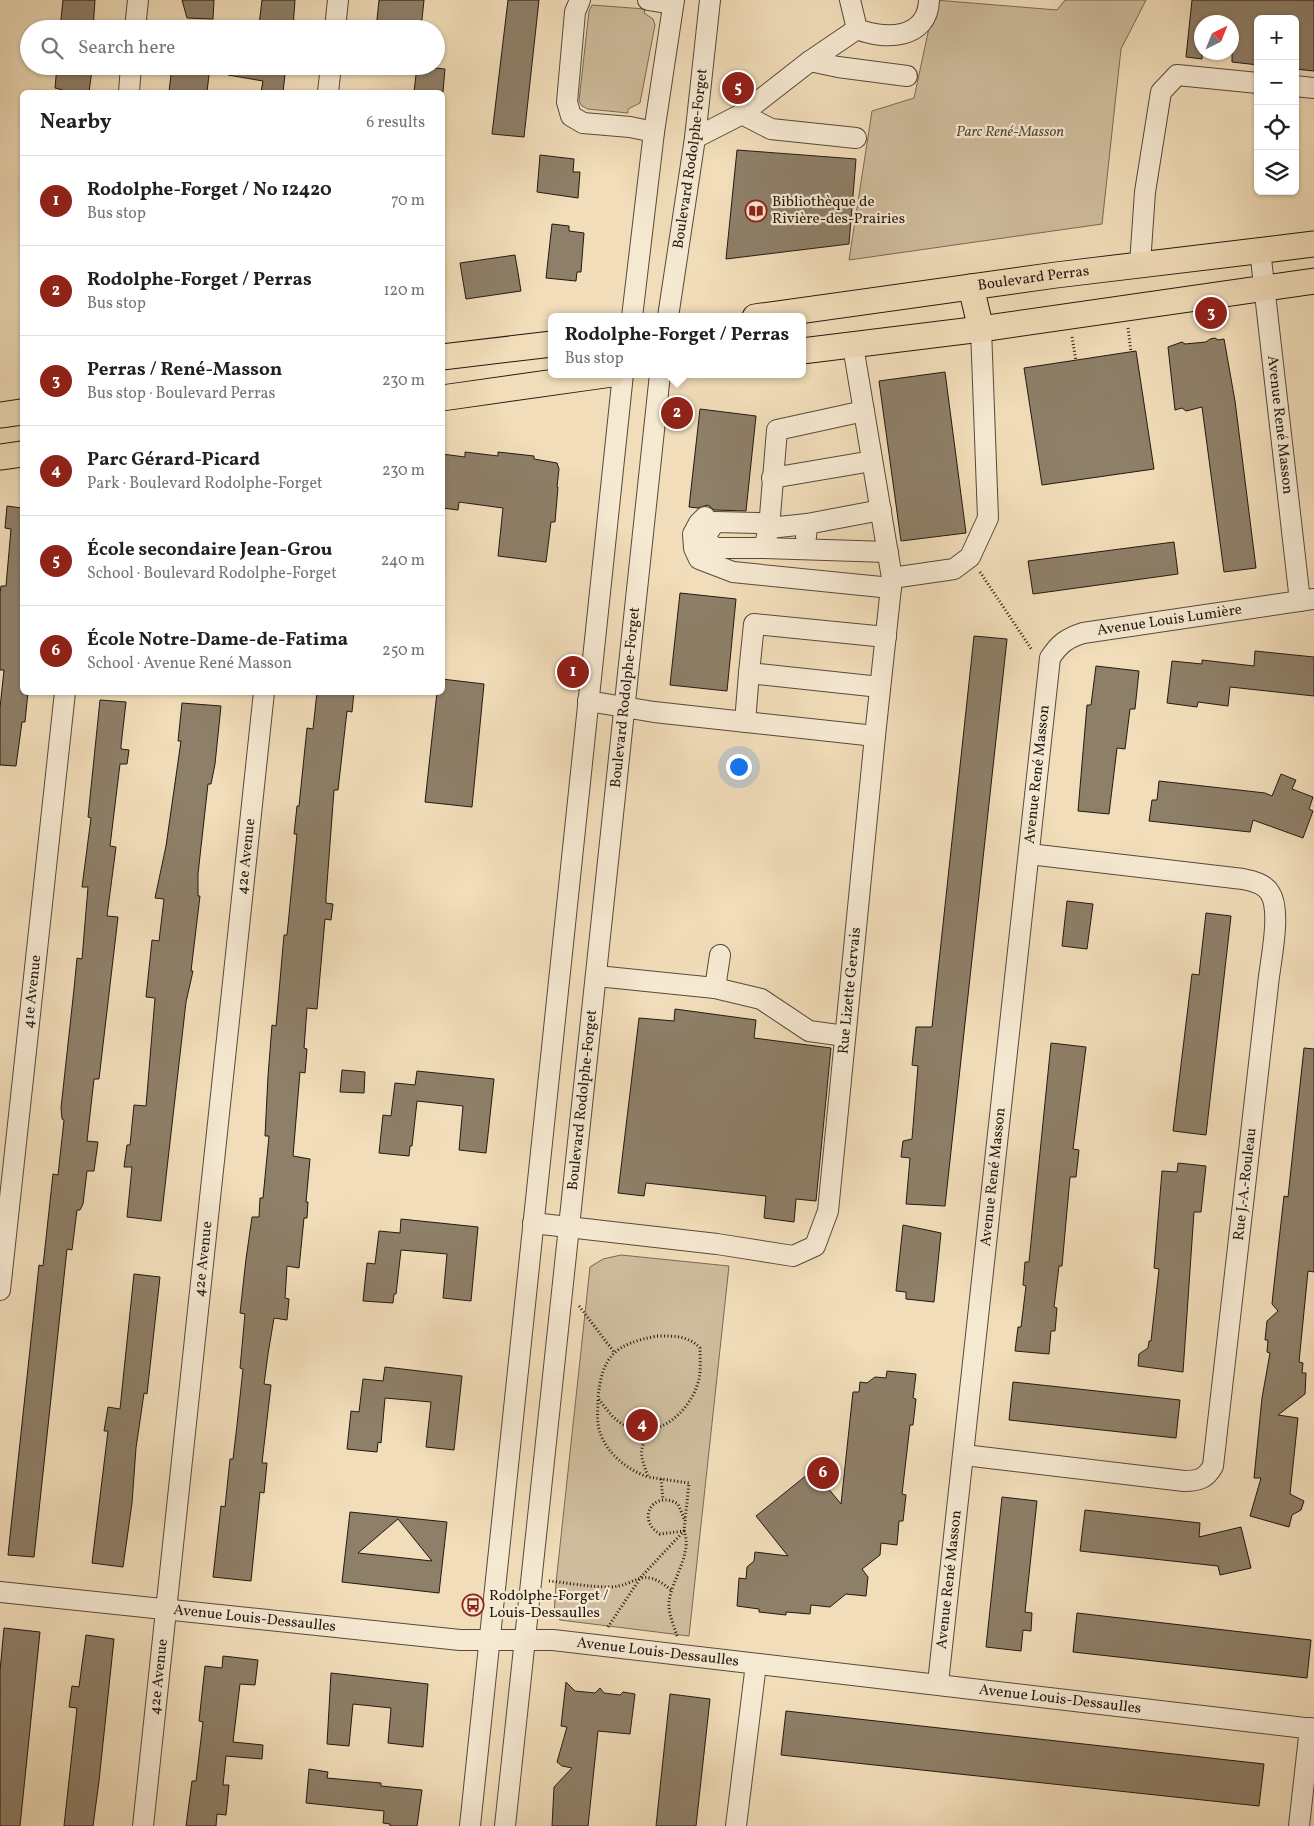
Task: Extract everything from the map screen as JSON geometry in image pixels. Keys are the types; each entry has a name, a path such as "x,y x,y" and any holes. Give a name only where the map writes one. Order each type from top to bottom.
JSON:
{"main road":[{"name":"Boulevard Perras","path":"784,313 1140,264 1314,244"},
{"path":"806,351 981,329 1314,281"},
{"path":"971,287 981,329"},
{"path":"445,357 548,344"},
{"path":"445,398 584,378"},
{"path":"0,416 20,412"},
{"path":"0,457 20,454"}],"street":[{"path":"136,20 138,0"},
{"path":"335,20 338,0"},
{"path":"580,0 575,12 567,102 571,116 583,123 630,127 654,132"},
{"path":"632,313 654,132 674,2 648,0"},
{"name":"Boulevard Rodolphe-Forget","path":"669,313 695,138 710,0"},
{"path":"850,0 857,29"},
{"path":"857,29 880,36 893,37 905,34 916,27 924,17 929,0"},
{"path":"695,138 742,114 810,61 857,29"},
{"path":"810,61 838,67 907,76"},
{"path":"128,90 130,75"},
{"path":"328,90 330,75"},
{"path":"1140,264 1145,192 1161,92 1177,76 1254,83"},
{"path":"1299,86 1314,88"},
{"path":"742,114 771,129 856,138"},
{"name":"Avenue René Masson","path":"1260,250 1307,600"},
{"path":"764,526 751,518 705,517 699,522 693,534 694,548 700,558 733,572 892,583 954,568 970,556 988,518 981,329"},
{"name":"Rue Lizette Gervais","path":"533,1222 718,1244 793,1256 815,1246 828,1211 892,583 853,346"},
{"path":"470,1826 624,378"},
{"name":"Boulevard Rodolphe-Forget","path":"505,1826 626,707 660,378"},
{"path":"764,548 764,526 777,430 864,411"},
{"path":"772,478 872,461"},
{"path":"881,510 808,524 764,526 715,522 707,534 708,543 716,548 805,548 888,552"},
{"path":"805,548 808,524"},
{"name":"Avenue Louis Lumière","path":"1047,672 1050,658 1058,646 1068,638 1083,633 1307,600"},
{"path":"745,722 754,624 886,637"},
{"name":"Avenue René Masson","path":"938,1683 1029,854 1047,672"},
{"path":"749,673 880,687"},
{"name":"41e Avenue","path":"0,1290 65,695"},
{"name":"42e Avenue","path":"143,1826 264,695"},
{"path":"588,701 745,722 875,736"},
{"name":"Rue J.-A.-Rouleau","path":"964,1455 1184,1481 1198,1481 1208,1476 1213,1466 1268,985 1276,908 1270,892 1258,883 1244,879 1029,854"},
{"path":"715,988 720,955"},
{"path":"597,976 715,988 761,999 809,1031 845,1036"},
{"name":"Avenue Louis-Dessaulles","path":"0,1592 460,1640 553,1640 938,1683 1312,1728"},
{"path":"736,1826 756,1664"},
{"path":"1298,1826 1312,1728"}],"path":[{"path":"970,556 1047,672"},
{"path":"563,1285 614,1352"},
{"path":"598,1398 621,1424 638,1430 651,1430 678,1416 695,1391 699,1378 700,1348 693,1340 683,1337 657,1336 642,1339 614,1352 606,1361 600,1376 598,1398 598,1424 611,1452 636,1473 648,1477 689,1483 684,1531 686,1537 680,1575 671,1590 669,1610 684,1656"},
{"path":"648,1477 640,1451 642,1443 651,1430"},
{"path":"661,1479 662,1500"},
{"path":"684,1531 665,1535 660,1534 651,1527 648,1516 649,1510 656,1502 667,1499 678,1504 685,1521"},
{"path":"599,1646 610,1623 641,1577 684,1531"},
{"path":"531,1580 611,1587 641,1577 652,1578 671,1590"}],"green space":[{"name":"Parc René-Masson","path":"935,0 1057,10 1065,0 1146,0 1121,49 1102,224 849,260 872,111 914,98"},
{"path":"592,5 645,9 644,13 653,19 655,25 640,103 628,109 628,113 588,109 582,106 579,101 589,11"},
{"path":"621,1255 729,1266 689,1636 560,1620 554,1615 590,1267 603,1259"}],"building":[{"path":"63,0 95,0 94,20 61,20"},
{"path":"182,0 214,0 213,19 187,18"},
{"path":"262,0 295,0 294,20 260,20"},
{"path":"379,0 424,0 422,20 377,20"},
{"path":"508,0 539,0 524,137 492,134"},
{"path":"1192,0 1314,0 1314,71 1299,69 1299,15 1254,15 1254,65 1232,62 1232,60 1239,60 1239,15 1194,15 1194,58 1186,57"},
{"path":"56,75 91,75 89,90 63,90 55,88"},
{"path":"171,75 209,75 207,90 169,90"},
{"path":"228,75 285,75 283,90 261,90 263,81"},
{"path":"416,75 444,75 443,90 414,90"},
{"path":"737,150 856,159 849,244 726,259"},
{"path":"540,155 574,159 573,172 580,172 578,198 537,192"},
{"path":"552,224 569,226 569,231 584,233 581,272 577,272 576,281 546,278"},
{"path":"515,255 521,291 466,299 460,263"},
{"path":"1215,338 1218,340 1224,339 1235,401 1256,568 1224,572 1202,407 1186,411 1182,408 1175,410 1168,347 1182,342 1185,344 1206,342"},
{"path":"1136,351 1154,469 1042,485 1024,368"},
{"path":"945,372 966,533 901,541 879,381"},
{"path":"700,409 756,416 746,511 714,510 708,505 698,508 689,507"},
{"path":"465,452 498,456 498,452 534,456 534,459 557,463 559,469 555,522 551,522 546,562 498,556 503,508 459,502 458,510 445,508 445,454 465,457"},
{"path":"7,506 20,508 20,695 28,695 25,722 22,722 16,766 0,765 0,708 4,670 0,670 0,593 1,586 6,586 11,529 5,528"},
{"path":"1174,542 1178,574 1033,594 1028,561"},
{"path":"680,593 736,599 727,691 670,685"},
{"path":"974,636 1007,639 945,1206 906,1204 910,1158 901,1157 903,1141 912,1139 918,1066 912,1065 916,1027 932,1027"},
{"path":"1255,651 1314,657 1314,696 1230,687 1228,706 1198,702 1197,707 1167,703 1172,661 1202,664 1202,660 1254,666"},
{"path":"1096,666 1139,671 1135,709 1130,709 1125,749 1117,748 1109,814 1078,811 1087,705 1091,705"},
{"path":"445,679 484,684 472,807 425,802 437,695 445,695"},
{"path":"317,695 354,695 352,712 347,711 338,790 334,790 326,897 326,903 333,904 331,920 325,919 317,1009 307,1008 304,1048 307,1049 305,1073 300,1072 293,1156 310,1159 306,1202 308,1202 307,1218 304,1218 299,1268 287,1266 285,1298 289,1299 287,1320 274,1318 268,1354 264,1384 271,1385 262,1463 267,1463 264,1493 260,1492 251,1581 213,1577 221,1506 225,1507 230,1459 233,1459 243,1369 240,1368 245,1314 240,1313 246,1259 252,1217 259,1217 260,1198 263,1198 269,1136 265,1136 272,1025 276,1026 284,935 287,935 297,834 294,834 297,806 299,806 307,728 313,729"},
{"path":"100,700 126,702 121,749 129,750 127,764 120,764 110,846 116,847 107,916 118,917 99,1079 94,1079 87,1141 98,1142 94,1171 87,1171 83,1204 80,1210 77,1210 72,1250 67,1249 34,1557 8,1555 39,1265 43,1266 53,1174 58,1175 64,1120 62,1119 61,1108 77,958 82,959 88,887 82,887 91,818 88,817"},
{"path":"182,703 221,706 215,764 211,784 208,784 198,874 198,896 200,896 191,971 193,971 186,1002 161,1221 127,1217 132,1167 124,1167 127,1145 130,1145 134,1105 146,1106 155,998 146,997 152,940 159,941 164,899 155,898 166,846 181,741 178,741"},
{"path":"1281,774 1296,780 1292,789 1313,797 1309,809 1313,811 1303,838 1253,820 1250,832 1149,821 1152,800 1157,800 1159,781 1265,793 1272,796"},
{"path":"1067,901 1093,904 1087,949 1062,946"},
{"path":"1206,913 1231,916 1206,1135 1173,1131 1192,974 1199,975"},
{"path":"675,1009 756,1020 754,1038 831,1048 816,1201 796,1199 794,1222 764,1218 766,1196 646,1183 644,1196 618,1193 639,1018 674,1021"},
{"path":"1051,1043 1086,1047 1073,1149 1079,1150 1076,1177 1070,1177 1062,1266 1059,1266 1054,1307 1057,1308 1055,1331 1051,1331 1049,1354 1015,1351 1018,1327 1021,1327 1026,1286 1023,1285 1025,1262 1029,1262"},
{"path":"1304,1048 1314,1049 1314,1272 1308,1271 1299,1362 1303,1363 1302,1373 1306,1373 1305,1394 1278,1415 1298,1418 1290,1494 1304,1501 1301,1510 1292,1515 1289,1527 1250,1516 1261,1478 1254,1478 1262,1398 1270,1353 1267,1352 1268,1340 1265,1340 1267,1321 1278,1311 1272,1304 1284,1196 1288,1197"},
{"path":"342,1070 365,1072 364,1093 340,1092"},
{"path":"417,1071 494,1079 486,1153 459,1150 463,1106 417,1101 412,1146 410,1146 409,1156 379,1153 383,1115 391,1116 395,1083 415,1085"},
{"path":"1178,1163 1206,1166 1201,1212 1194,1212 1183,1372 1138,1366 1139,1354 1148,1348 1149,1341 1151,1341 1159,1269 1154,1268 1162,1171 1177,1172"},
{"path":"401,1219 478,1227 471,1301 443,1298 447,1254 401,1250 396,1294 394,1294 393,1303 363,1301 367,1263 375,1264 379,1231 400,1233"},
{"path":"903,1225 941,1233 934,1302 906,1299 906,1292 896,1291"},
{"path":"134,1274 160,1277 147,1394 144,1393 136,1448 132,1503 123,1567 92,1563 108,1431 104,1431 108,1407 120,1409"},
{"path":"385,1367 462,1376 454,1450 426,1447 431,1402 385,1398 381,1443 378,1442 377,1452 347,1449 351,1411 359,1412 363,1379 383,1381"},
{"path":"887,1371 916,1374 913,1398 916,1399 913,1425 910,1425 902,1494 906,1495 903,1521 899,1521 897,1545 881,1543 880,1555 862,1569 868,1577 866,1596 846,1594 830,1607 811,1605 810,1614 786,1612 786,1615 759,1612 759,1609 737,1606 739,1578 746,1579 747,1567 754,1561 755,1552 788,1556 756,1516 813,1470 841,1504 853,1392 859,1392 860,1382 867,1383 875,1377 886,1378"},
{"path":"1013,1382 1180,1400 1176,1438 1009,1420"},
{"path":"1002,1497 1037,1501 1025,1612 1032,1613 1031,1631 1023,1630 1021,1651 986,1647"},
{"path":"1085,1510 1200,1523 1199,1537 1241,1527 1251,1568 1220,1575 1218,1566 1080,1551"},
{"path":"350,1512 447,1522 439,1593 342,1582","holes":["398,1519 432,1561 358,1553"]},
{"path":"1077,1613 1311,1640 1307,1678 1073,1652"},
{"path":"4,1628 40,1632 20,1826 0,1826 0,1671"},
{"path":"86,1635 114,1639 99,1781 93,1826 64,1826 77,1708 69,1707 72,1686 79,1687"},
{"path":"223,1656 258,1660 255,1685 240,1684 233,1742 263,1745 262,1759 226,1756 223,1785 229,1785 226,1815 217,1814 216,1826 186,1826 192,1781 196,1781 203,1722 199,1721 205,1666 222,1668"},
{"path":"331,1673 428,1684 423,1747 388,1743 391,1708 353,1704 349,1746 327,1744"},
{"path":"566,1682 575,1691 595,1693 600,1688 604,1693 620,1695 623,1692 635,1694 630,1734 598,1731 588,1826 552,1826 554,1787 572,1768 562,1766 557,1762 567,1727 561,1726"},
{"path":"670,1694 710,1699 696,1826 656,1826"},
{"path":"786,1711 1264,1764 1259,1806 781,1755"},
{"path":"309,1769 328,1772 327,1778 381,1783 381,1786 422,1790 417,1826 390,1826 390,1824 383,1823 384,1811 306,1803"}],"place":[{"name":"École secondaire Jean-Grou","path":"738,88"},
{"name":"Bibliothèque de Rivière-des-Prairies","path":"756,211"},
{"name":"Perras / René-Masson","path":"1211,313"},
{"name":"Rodolphe-Forget / Perras","path":"677,413"},
{"name":"Rodolphe-Forget / No 12420","path":"573,672"},
{"name":"Parc Gérard-Picard","path":"642,1425"},
{"name":"École Notre-Dame-de-Fatima","path":"823,1473"},
{"name":"Rodolphe-Forget / Louis-Dessaulles","path":"473,1605"}]}
